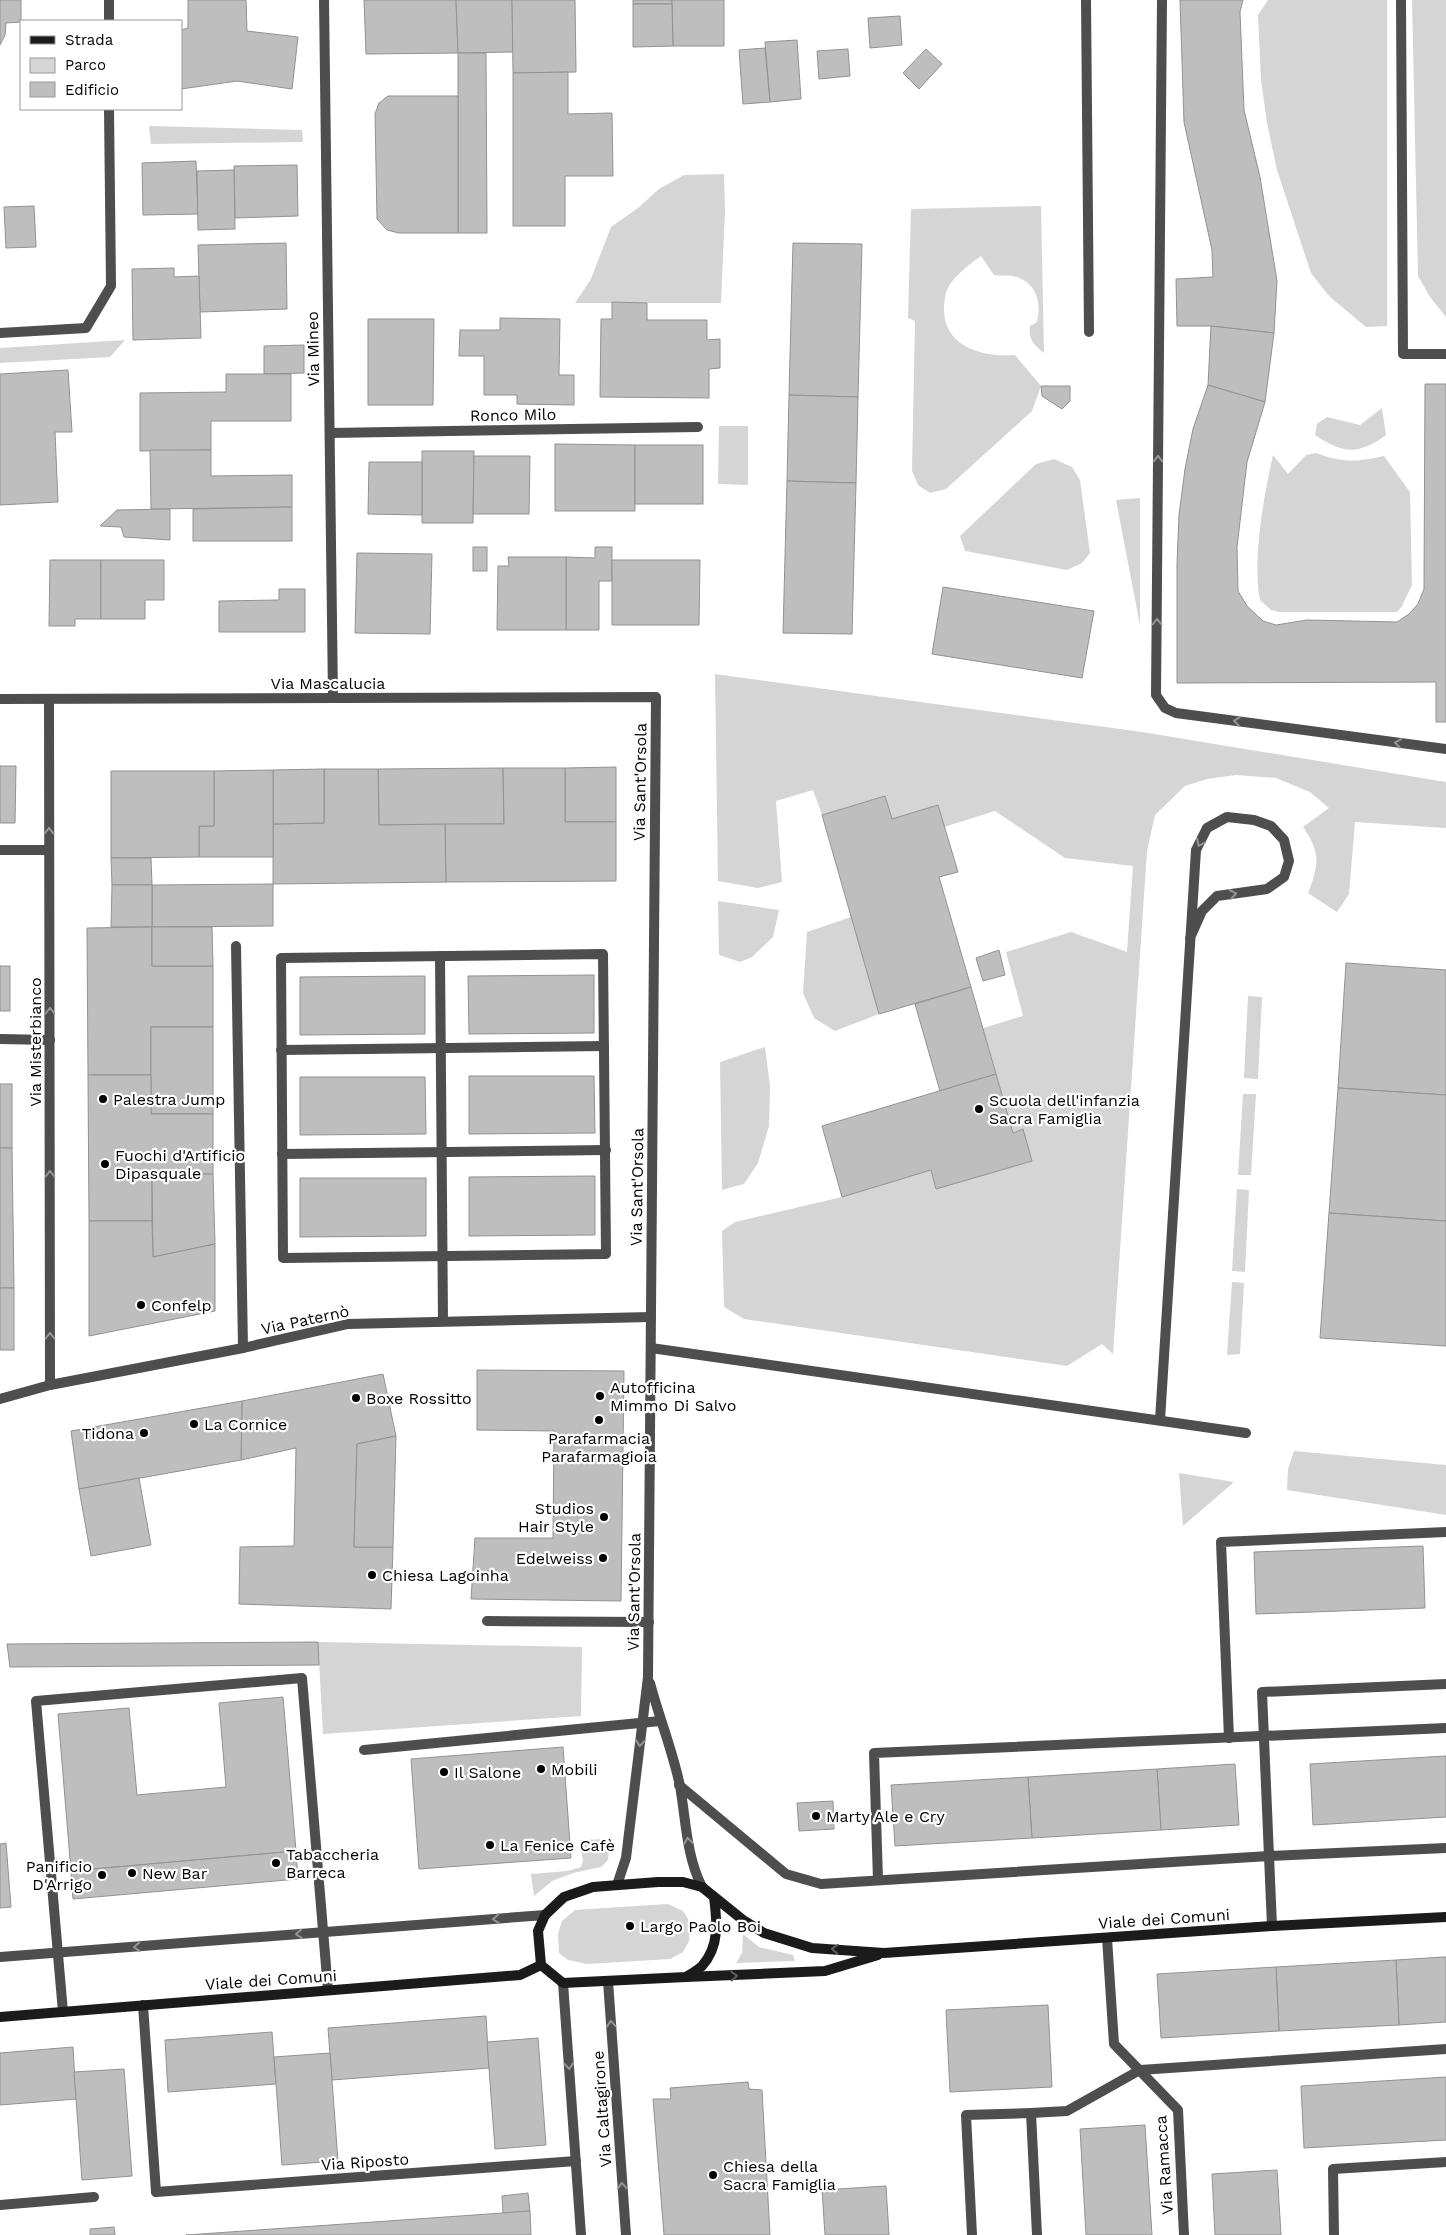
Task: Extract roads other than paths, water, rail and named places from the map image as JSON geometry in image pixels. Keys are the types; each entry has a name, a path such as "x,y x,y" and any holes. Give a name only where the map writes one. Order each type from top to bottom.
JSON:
{"street":[{"path":"108,0 109,20"},
{"name":"Via Mineo","path":"324,0 333,698"},
{"path":"1086,0 1089,332"},
{"path":"1162,0 1156,695 1164,708 1176,713 1446,749"},
{"path":"1401,0 1403,354 1446,354"},
{"path":"0,333 86,328 111,286 110,110"},
{"name":"Ronco Milo","path":"330,433 698,427"},
{"name":"Via Mascalucia","path":"0,699 656,697"},
{"name":"Via Sant'Orsola","path":"648,1677 656,697"},
{"name":"Via Misterbianco","path":"49,699 50,1385"},
{"path":"1160,1420 1190,938 1196,850 1207,828 1226,817 1254,820 1271,826 1284,840 1289,860 1284,877 1268,889 1217,896 1202,911 1190,938"},
{"path":"0,850 49,850"},
{"path":"236,946 243,1348"},
{"path":"604,954 604,1046 606,1254 283,1258 280,958 604,954"},
{"path":"440,956 443,1320"},
{"path":"0,1039 50,1040"},
{"path":"281,1050 604,1046"},
{"path":"282,1154 606,1150"},
{"name":"Via Paternò","path":"0,1398 50,1385 243,1348 348,1324 443,1320 651,1317"},
{"path":"651,1348 1246,1433"},
{"path":"1229,1738 1220,1542 1446,1532"},
{"path":"487,1620 648,1622"},
{"path":"648,1677 680,1785 689,1852 702,1887"},
{"path":"616,1885 626,1858 648,1677"},
{"path":"63,2012 36,1701 302,1678 328,1990"},
{"path":"1272,1926 1262,1692 1446,1684"},
{"path":"364,1750 660,1721"},
{"path":"878,1880 874,1753 1446,1728"},
{"path":"680,1785 786,1874 821,1884 1269,1856 1446,1848"},
{"path":"683,1882 702,1887 743,1920 764,1933 812,1948 884,1953 826,1971 563,1983 541,1965 538,1931 545,1915 564,1897 593,1886 683,1882"},
{"path":"686,1977 702,1966 716,1943 717,1921 714,1897"},
{"path":"0,1957 545,1915"},
{"name":"Viale dei Comuni","path":"884,1953 1272,1926 1446,1917"},
{"name":"Via Ramacca","path":"1107,1938 1114,2044 1178,2110 1184,2235"},
{"name":"Viale dei Comuni","path":"0,2017 520,1975 541,1965"},
{"name":"Via Caltagirone","path":"608,1981 626,2235"},
{"name":"Via Caltagirone","path":"563,1983 582,2235"},
{"name":"Via Riposto","path":"142,2005 156,2192 576,2161"},
{"path":"972,2235 966,2115 1067,2111 1140,2070 1446,2049"},
{"path":"1031,2113 1037,2235"},
{"path":"1334,2235 1333,2169 1446,2162"},
{"path":"0,2205 94,2197"}],"place":[{"name":"Palestra Jump","path":"103,1099"},
{"name":"Scuola dell'infanzia Sacra Famiglia","path":"979,1109"},
{"name":"Fuochi d'Artificio Dipasquale","path":"105,1164"},
{"name":"Confelp","path":"141,1305"},
{"name":"Autofficina Mimmo Di Salvo","path":"600,1396"},
{"name":"Boxe Rossitto","path":"356,1398"},
{"name":"Parafarmacia Parafarmagioia","path":"599,1420"},
{"name":"La Cornice","path":"194,1424"},
{"name":"Tidona","path":"144,1433"},
{"name":"Studios Hair Style","path":"604,1517"},
{"name":"Edelweiss","path":"603,1558"},
{"name":"Chiesa Lagoinha","path":"372,1575"},
{"name":"Mobili","path":"541,1769"},
{"name":"Il Salone","path":"444,1772"},
{"name":"Marty Ale e Cry","path":"816,1816"},
{"name":"La Fenice Cafè","path":"490,1845"},
{"name":"Tabaccheria Barreca","path":"276,1863"},
{"name":"New Bar","path":"132,1873"},
{"name":"Panificio D'Arrigo","path":"102,1875"},
{"name":"Largo Paolo Boi","path":"630,1926"},
{"name":"Chiesa della Sacra Famiglia","path":"713,2175"}]}
